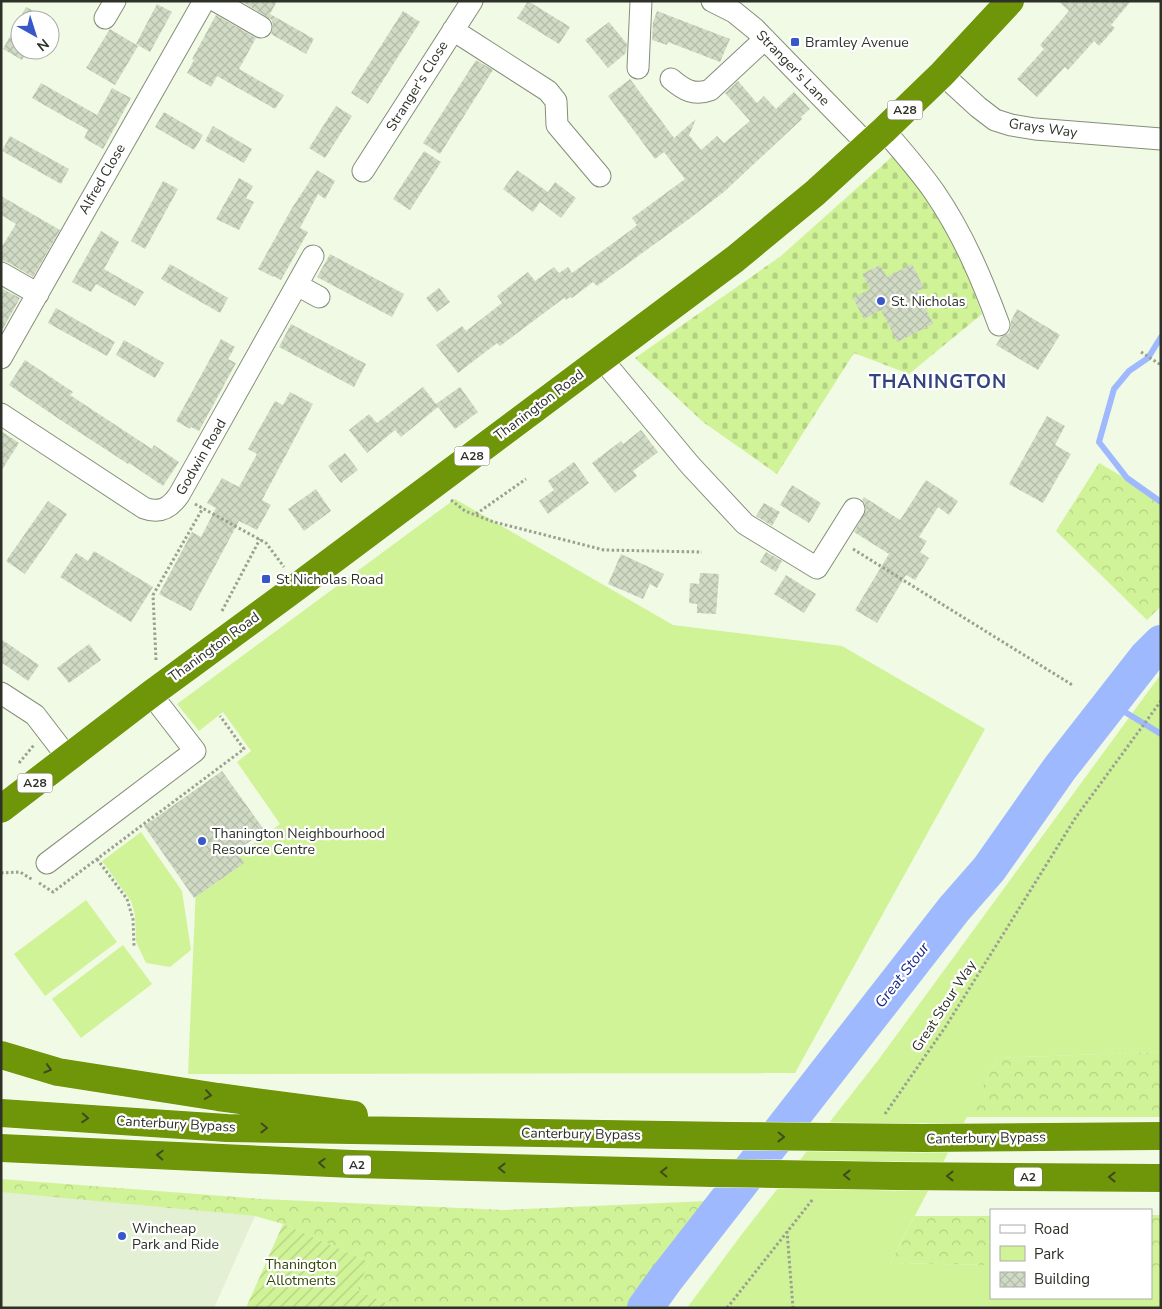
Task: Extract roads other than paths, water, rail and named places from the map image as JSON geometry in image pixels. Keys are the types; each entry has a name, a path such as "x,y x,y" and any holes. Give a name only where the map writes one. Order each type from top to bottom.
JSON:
{"highway":[{"name":"A28","path":"942,74 1010,1"},
{"name":"Thanington Road","path":"1,809 151,694 735,259 815,193 942,74"},
{"path":"1,1055 58,1072 218,1097 486,1132"},
{"name":"Canterbury Bypass","path":"1,1113 228,1128 923,1138 1161,1136"},
{"name":"A2","path":"1,1148 352,1164 713,1173 1161,1178"}],"street":[{"name":"Stranger's Close","path":"363,171 472,1"},
{"path":"638,68 641,1"},
{"name":"Stranger's Lane","path":"712,1 734,12 930,186 956,228 982,279 999,325"},
{"path":"205,2 261,27"},
{"name":"Alfred Close","path":"1,358 205,2"},
{"path":"453,30 548,91 556,101 557,125 600,176"},
{"path":"671,79 690,92 700,93 710,90 765,39"},
{"name":"Grays Way","path":"942,74 995,120 1010,125 1054,131 1161,139"},
{"name":"Godwin Road","path":"1,414 144,508 156,511 164,510 179,495 313,256"},
{"path":"1,273 38,294"},
{"path":"297,285 319,297"},
{"path":"601,358 690,465 745,524 817,568 854,508"},
{"path":"1,693 35,715 68,758"},
{"path":"47,863 195,751 151,694"}],"waterway":[{"path":"1161,337 1148,358 1129,371 1114,389 1099,442 1127,478 1161,502"},
{"name":"Great Stour","path":"645,1308 954,909 989,869 1060,768 1146,658 1161,643"},
{"path":"1110,703 1161,734"}],"place":[{"name":"Bramley Avenue","path":"795,42"},
{"name":"St. Nicholas","path":"881,301"},
{"name":"St Nicholas Road","path":"266,579"},
{"name":"Thanington Neighbourhood Resource Centre","path":"202,841"},
{"name":"Wincheap Park and Ride","path":"122,1236"}],"district":[{"name":"THANINGTON","path":"938,382"}],"park label":[{"name":"Thanington Allotments","path":"301,1272"}]}
